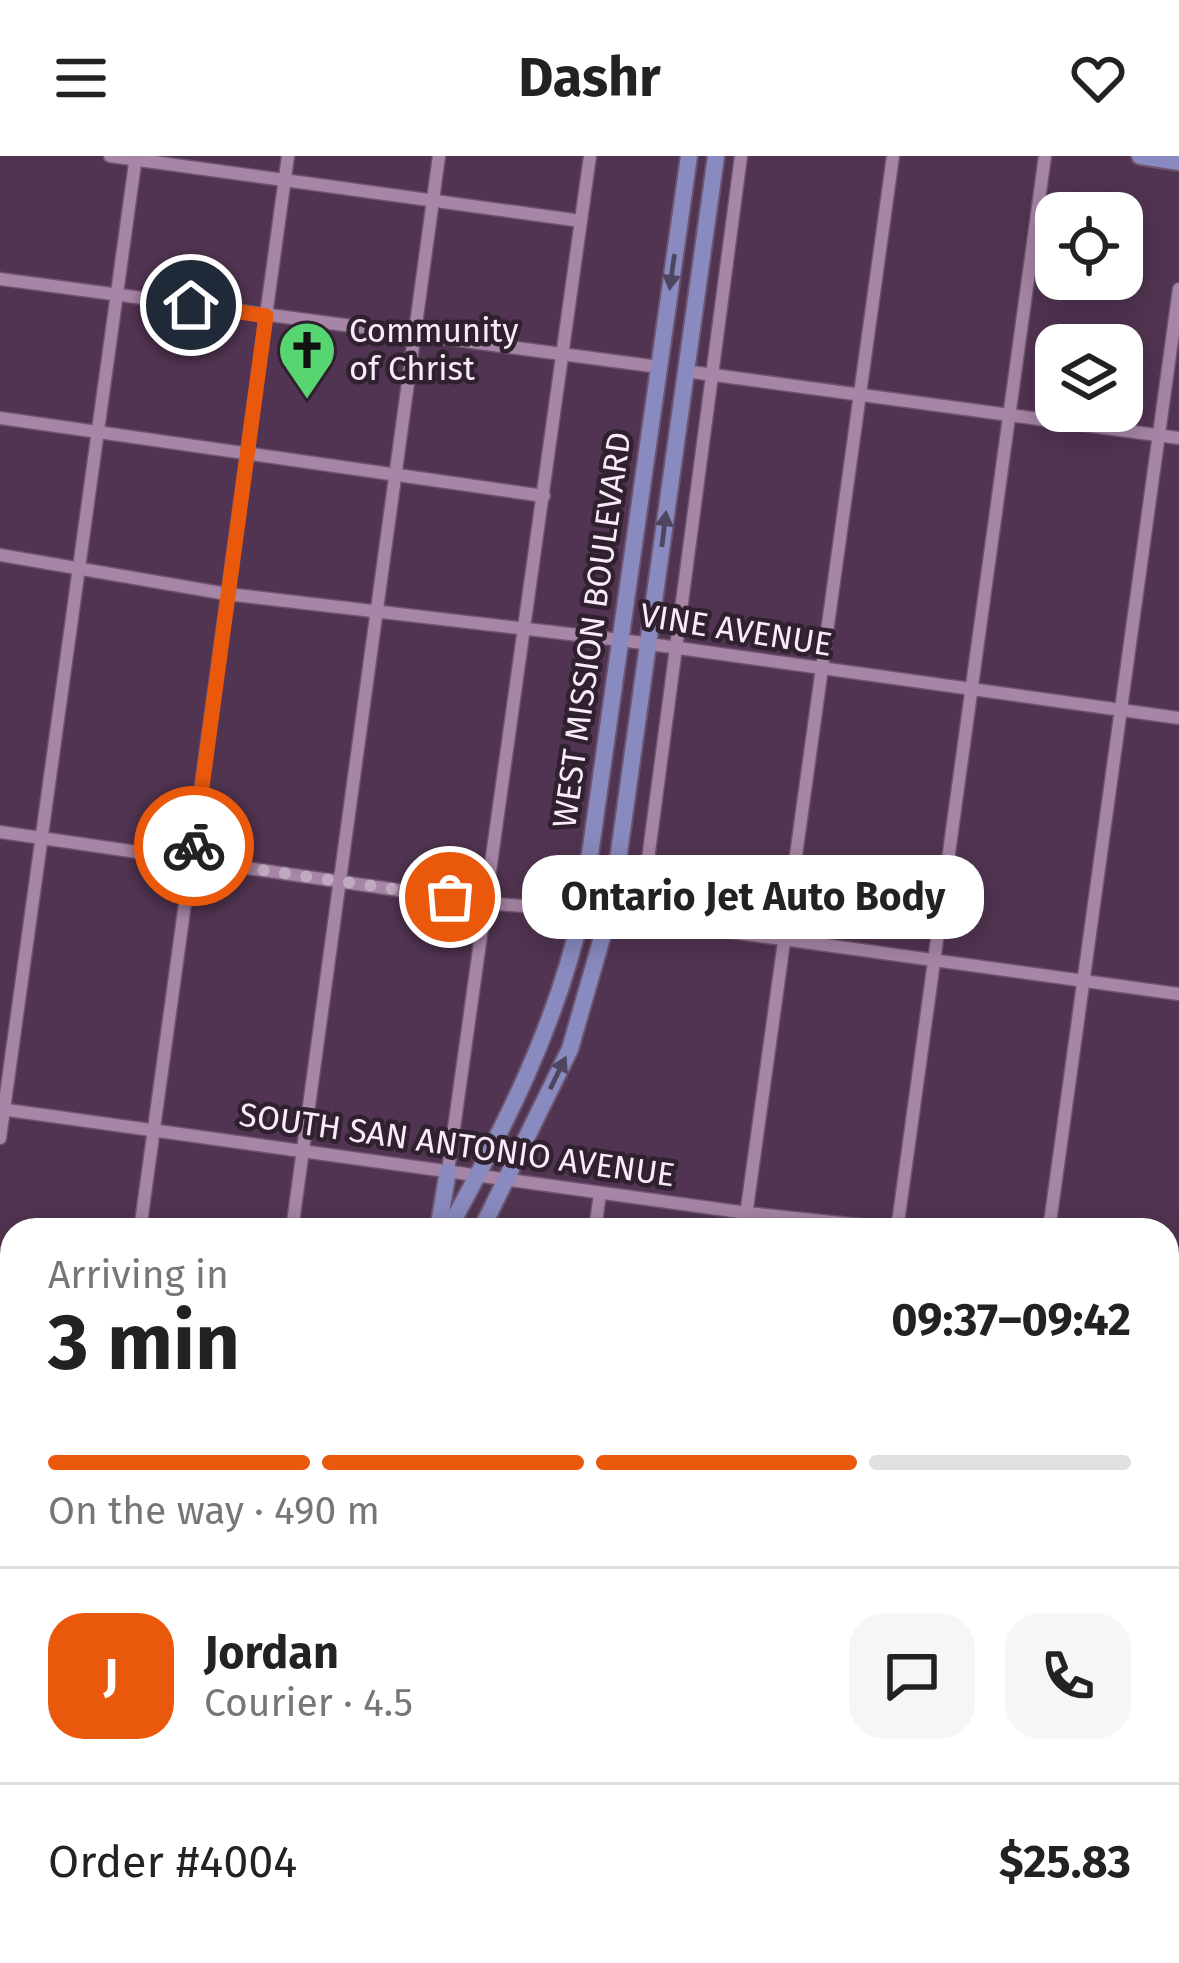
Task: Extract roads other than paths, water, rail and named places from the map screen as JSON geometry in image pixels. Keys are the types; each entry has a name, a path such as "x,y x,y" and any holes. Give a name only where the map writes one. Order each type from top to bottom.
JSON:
{"main road":[{"name":"WEST MISSION BOULEVARD","path":"455,1218 534,1064 565,985 582,911 689,156"},
{"name":"WEST MISSION BOULEVARD","path":"487,1218 570,1048 608,915 716,156"},
{"path":"1140,156 1179,162"},
{"path":"440,1218 448,1171"}],"street":[{"path":"110,156 581,221"},
{"path":"142,1218 288,156"},
{"path":"294,1218 439,156"},
{"path":"448,1171 590,156"},
{"path":"640,920 741,156"},
{"path":"746,1218 893,156"},
{"path":"902,1218 1045,156"},
{"path":"0,1138 136,158"},
{"path":"0,279 562,358 659,367"},
{"path":"1051,1218 1179,289"},
{"path":"685,371 1179,438"},
{"path":"0,418 544,496"},
{"name":"VINE AVENUE","path":"0,556 227,594 621,640 1179,718"},
{"path":"0,832 488,903 582,911"},
{"path":"608,915 1179,994"},
{"name":"SOUTH SAN ANTONIO AVENUE","path":"2,1109 792,1218"},
{"path":"597,1218 600,1193"}],"place":[{"name":"Community of Christ","path":"307,401"},
{"name":"Ontario Jet Auto Body","path":"450,897"}]}
